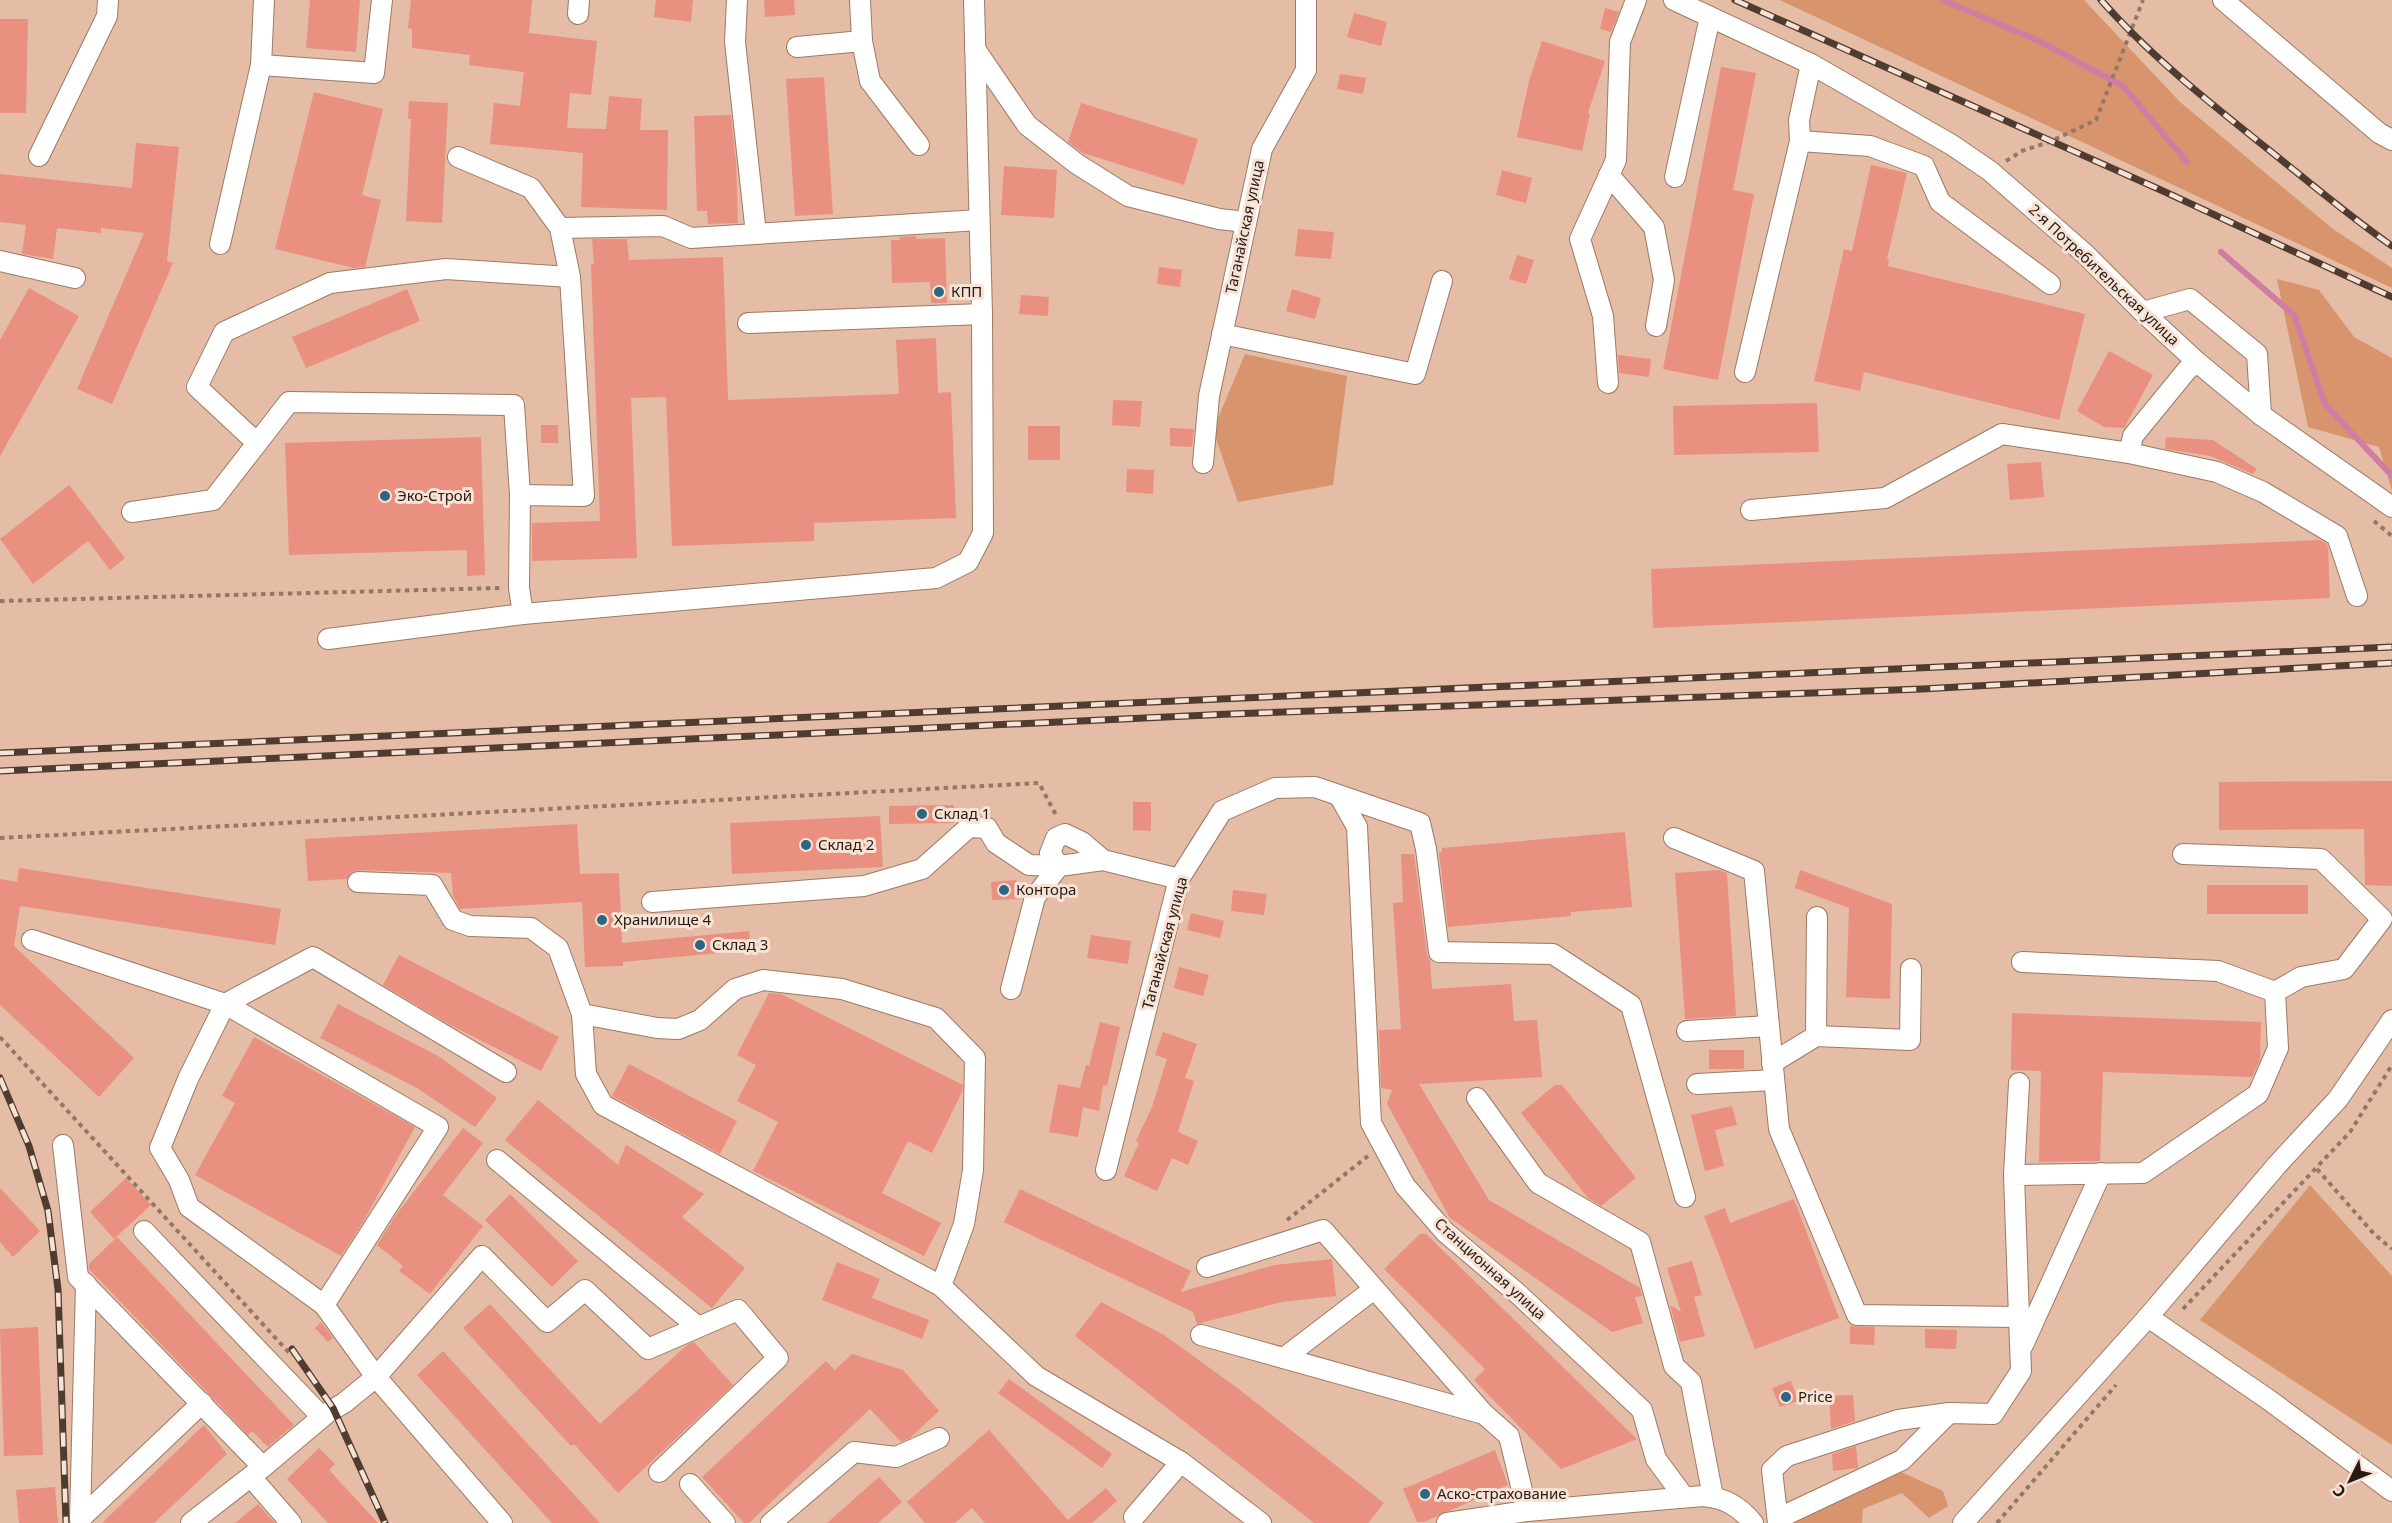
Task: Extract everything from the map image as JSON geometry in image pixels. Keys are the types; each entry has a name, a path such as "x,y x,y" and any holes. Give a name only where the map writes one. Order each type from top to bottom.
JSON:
{"street":[{"path":"39,156 107,16 108,0"},
{"path":"220,244 261,65 264,0"},
{"path":"261,65 374,73 382,0"},
{"path":"737,0 735,42 756,234"},
{"path":"860,0 862,41 870,81 919,145"},
{"path":"328,639 523,614 936,578 968,562 983,533 982,314 974,0"},
{"name":"Таганайская улица","path":"1203,463 1209,396 1262,149 1306,70 1306,0"},
{"path":"1608,383 1603,316 1580,239 1616,160 1620,42 1636,0"},
{"name":"2-я Потребительская улица","path":"1674,0 1811,64 1952,145 1990,171 2084,253 2197,362 2261,415 2392,507"},
{"path":"2223,0 2379,133 2392,140"},
{"path":"1675,177 1710,17"},
{"path":"797,47 862,41"},
{"path":"975,49 1027,125 1077,164 1128,196 1219,219 1246,222"},
{"path":"1745,372 1800,141 1799,120 1811,64"},
{"path":"1800,141 1870,146 1924,166 1940,202 2050,284"},
{"path":"458,158 531,188 560,228 570,278 584,496 520,495"},
{"path":"1609,175 1654,227 1664,280 1656,326"},
{"path":"560,228 663,226 691,238 979,220"},
{"path":"0,261 75,278"},
{"path":"257,443 197,387 225,332 330,283 446,269 570,278"},
{"path":"1222,334 1415,374 1442,280"},
{"path":"2143,312 2190,299 2257,354 2261,415"},
{"path":"748,323 982,314"},
{"path":"2129,453 2133,436 2187,370 2197,362"},
{"path":"132,512 213,500 289,402 514,405 520,495 519,588 523,614"},
{"path":"1751,510 1885,498 2002,434 2129,453 2217,472 2263,492 2337,536 2357,596"},
{"name":"Таганайская улица","path":"1106,1170 1179,879 1222,811 1275,788 1315,787 1420,823 1426,849 1439,952 1553,954 1631,1005 1686,1197"},
{"name":"Станционная улица","path":"1340,797 1357,826 1371,1123 1405,1186 1445,1232 1517,1293 1642,1410 1656,1459 1684,1497"},
{"path":"652,903 864,886 922,869 969,827 987,828 996,843 1029,865 1059,866 1103,860 1179,879"},
{"path":"1059,866 1050,853 1056,838 1065,834 1082,842 1103,860"},
{"path":"1674,838 1754,871 1779,1129 1857,1315 2019,1317"},
{"path":"2182,854 2321,859 2387,920 2344,969 2301,977 2275,992"},
{"path":"1011,989 1035,897 1059,866"},
{"path":"358,882 432,885 453,920 470,926 531,928 558,948 582,1014 586,1074 603,1105 941,1286 1036,1376 1181,1462 1261,1523"},
{"path":"1816,1036 1817,917"},
{"path":"32,940 225,1004 438,1127 324,1305"},
{"path":"502,1523 376,1377 324,1305 189,1207 179,1180 160,1148 188,1079 225,1004 313,957 506,1072"},
{"path":"2022,962 2218,971 2275,992"},
{"path":"1697,1084 1773,1072 1816,1036 1910,1040 1911,969"},
{"path":"582,1014 657,1028 678,1029 700,1020 735,989 763,980 842,989 936,1018 975,1058 973,1170 964,1224 941,1286"},
{"path":"2014,1175 2143,1173 2258,1094 2278,1048 2275,992"},
{"path":"1963,1523 2148,1317 2277,1165 2338,1100 2392,1020"},
{"path":"1687,1031 1769,1026"},
{"path":"1949,1413 1902,1460 1778,1520 1772,1470 1787,1456 1898,1420 1949,1413 1993,1414 2021,1371 2014,1175 2019,1083"},
{"path":"1477,1098 1538,1183 1640,1242 1674,1366 1691,1382 1713,1497"},
{"path":"63,1145 78,1277 202,1403 257,1472 291,1523"},
{"path":"497,1161 698,1327"},
{"path":"2020,1350 2101,1173"},
{"path":"1207,1267 1323,1230 1484,1414 1509,1436 1527,1511"},
{"path":"144,1231 322,1417"},
{"path":"191,1523 257,1472 333,1408 344,1403 376,1377 482,1256 547,1322 585,1290 648,1350 738,1310 778,1358 659,1472"},
{"path":"86,1284 80,1519 202,1403"},
{"path":"1284,1358 1374,1289"},
{"path":"2148,1317 2269,1400 2392,1491"},
{"path":"1201,1335 1484,1414"},
{"path":"771,1523 854,1452 896,1457 939,1438"},
{"path":"1134,1517 1181,1462"},
{"path":"690,1484 725,1523"},
{"path":"1447,1523 1527,1511 1684,1497 1713,1497 1732,1503 1753,1523"}],"path":[{"path":"1990,171 2022,151 2049,142 2096,120 2143,0"},
{"path":"0,601 519,588"},
{"path":"0,838 1039,783 1065,834"},
{"path":"0,1037 294,1358"},
{"path":"2165,1328 2350,1132 2392,1065"},
{"path":"1284,1223 1383,1144"},
{"path":"2316,1168 2374,1234 2392,1249"},
{"path":"1997,1523 2120,1381"}],"shaded area":[{"path":"1780,0 2084,0 2180,102 2333,229 2392,268 2392,288"},
{"path":"2277,279 2319,290 2354,337 2392,358 2392,491 2379,447 2308,427"},
{"path":"1245,354 1347,376 1333,485 1238,502 1213,430"},
{"path":"2310,1185 2392,1276 2392,1445 2200,1320"},
{"path":"1901,1472 1943,1491 1948,1506 1929,1518 1902,1493 1863,1509 1862,1523 1794,1523 1818,1508"}],"building":[{"path":"310,0 360,0 356,52 306,48"},
{"path":"411,0 532,0 529,33 597,41 591,95 570,93 567,128 606,129 609,96 642,99 640,130 668,130 667,210 581,207 583,153 490,144 494,103 520,106 524,72 469,65 470,55 412,48 412,29 408,28"},
{"path":"656,0 693,0 691,22 654,17"},
{"path":"764,0 794,0 795,15 765,17"},
{"path":"1605,8 1619,12 1611,32 1600,29"},
{"path":"1354,13 1387,22 1381,46 1347,37"},
{"path":"0,19 28,19 26,113 0,113"},
{"path":"1542,41 1605,61 1588,113 1590,114 1582,151 1517,137 1529,81"},
{"path":"1721,67 1756,73 1733,190 1754,194 1718,380 1663,369"},
{"path":"1340,74 1366,78 1363,94 1337,89"},
{"path":"824,77 833,214 795,216 786,79"},
{"path":"314,92 383,109 362,195 381,200 365,267 354,268 275,249"},
{"path":"409,101 448,103 442,223 406,221 411,119 408,119"},
{"path":"1081,103 1198,139 1184,185 1083,153 1068,142"},
{"path":"731,115 736,162 738,223 708,224 707,211 697,211 694,116"},
{"path":"136,143 179,147 167,261 173,263 112,404 77,389 144,233 101,228 101,233 57,228 53,259 22,254 26,225 0,222 0,174 132,188"},
{"path":"1871,165 1907,173 1887,259 1889,259 1888,266 2085,314 2059,420 1864,372 1860,391 1814,381 1844,249 1852,251"},
{"path":"1004,166 1057,170 1054,218 1001,215"},
{"path":"1502,170 1532,178 1526,203 1496,195"},
{"path":"1298,229 1334,232 1331,259 1295,256"},
{"path":"916,236 916,239 945,238 947,303 931,303 930,282 892,283 891,240"},
{"path":"592,239 627,239 629,260 723,257 728,400 899,394 896,340 936,338 938,393 951,392 956,518 814,523 814,541 672,546 666,397 631,398 637,558 532,561 532,523 600,521"},
{"path":"1517,255 1534,260 1526,284 1509,279"},
{"path":"1159,267 1182,270 1180,287 1157,284"},
{"path":"29,288 79,316 0,456 0,340"},
{"path":"407,289 420,321 306,368 292,337"},
{"path":"1292,289 1321,298 1315,319 1286,311"},
{"path":"1021,295 1049,297 1048,316 1019,314"},
{"path":"2109,351 2153,375 2124,428 2104,427 2077,411"},
{"path":"1618,355 1651,359 1649,377 1619,373"},
{"path":"1113,400 1142,401 1140,427 1112,425"},
{"path":"1817,403 1819,452 1674,455 1673,406"},
{"path":"541,425 558,425 558,443 541,443"},
{"path":"1028,426 1060,426 1060,460 1028,460"},
{"path":"1170,428 1194,429 1192,447 1170,446"},
{"name":"Эко-Строй","path":"481,437 485,575 467,576 467,550 289,555 285,443"},
{"path":"2166,437 2213,440 2257,469 2253,474 2210,456 2165,449"},
{"path":"2041,462 2044,497 2010,500 2007,464"},
{"path":"1127,469 1154,470 1153,494 1126,492"},
{"path":"69,485 125,558 110,570 88,541 33,584 0,539"},
{"path":"2320,540 2328,547 2330,598 1653,628 1651,569"},
{"path":"2392,781 2392,886 2365,885 2364,829 2219,830 2219,782"},
{"path":"1133,802 1151,802 1151,831 1133,830"},
{"name":"Склад 1","path":"954,805 954,823 889,824 889,806"},
{"name":"Склад 2","path":"880,816 883,867 732,874 730,823"},
{"path":"577,824 580,874 619,873 622,943 749,931 751,950 623,962 623,966 585,967 582,902 460,909 453,896 451,873 358,870 352,872 347,879 308,881 305,839"},
{"path":"1625,832 1632,907 1571,912 1571,916 1448,927 1439,853 1442,852 1442,848"},
{"path":"1401,854 1414,854 1427,954 1430,960 1432,989 1511,984 1514,1021 1537,1020 1542,1077 1419,1084 1489,1200 1640,1288 1642,1296 1635,1297 1643,1323 1612,1332 1450,1218 1387,1104 1392,1090 1381,1088 1379,1030 1401,1029 1393,903 1403,902"},
{"path":"19,868 281,909 275,945 20,906 14,946 134,1058 99,1097 0,1005 0,879 17,882"},
{"path":"1719,870 1727,873 1736,1016 1685,1019 1675,873"},
{"path":"1800,870 1892,904 1890,999 1846,997 1849,908 1795,888"},
{"name":"Контора","path":"1016,880 1017,899 992,900 991,882"},
{"path":"2207,885 2308,885 2308,914 2207,914"},
{"path":"1233,890 1267,894 1264,915 1231,911"},
{"path":"1191,913 1224,921 1220,938 1187,930"},
{"path":"1091,935 1131,941 1128,964 1087,958"},
{"path":"399,955 559,1037 541,1071 448,1024 383,985"},
{"path":"1179,967 1209,975 1203,996 1174,988"},
{"path":"769,993 781,994 963,1085 962,1092 932,1153 908,1141 882,1193 941,1223 924,1256 753,1171 778,1122 737,1101 756,1065 737,1055"},
{"path":"338,1004 438,1056 497,1098 475,1127 417,1088 320,1038"},
{"path":"2012,1013 2261,1022 2260,1060 2252,1077 2103,1072 2100,1161 2039,1162 2041,1071 2011,1070"},
{"path":"1100,1022 1120,1027 1107,1086 1103,1085 1099,1111 1083,1107 1078,1137 1049,1132 1058,1084 1080,1088 1086,1065 1089,1066"},
{"path":"1163,1032 1197,1044 1185,1078 1194,1081 1178,1132 1198,1141 1188,1165 1172,1158 1157,1191 1124,1176 1139,1143 1136,1141 1152,1107 1167,1059 1155,1055"},
{"path":"254,1037 415,1127 362,1224 341,1256 195,1175 235,1103 222,1096"},
{"path":"1709,1050 1744,1050 1744,1069 1709,1069"},
{"path":"629,1064 737,1121 720,1154 612,1096"},
{"path":"1555,1085 1562,1085 1636,1178 1601,1206 1588,1198 1521,1113"},
{"path":"538,1100 618,1165 626,1145 704,1194 682,1217 745,1268 712,1308 505,1140"},
{"path":"1732,1106 1737,1125 1715,1130 1724,1166 1705,1171 1691,1115"},
{"path":"463,1128 483,1143 443,1195 483,1226 430,1294 399,1271 403,1266 377,1245 396,1215"},
{"path":"126,1178 151,1205 114,1239 90,1212"},
{"path":"0,1188 40,1231 13,1257 0,1242"},
{"path":"1020,1189 1191,1271 1181,1292 1274,1265 1332,1259 1336,1296 1282,1302 1197,1324 1193,1312 1004,1222"},
{"path":"510,1194 578,1261 552,1287 485,1220"},
{"path":"1794,1199 1839,1318 1755,1349 1704,1216 1725,1208 1730,1223"},
{"path":"1420,1234 1426,1234 1637,1439 1561,1469 1474,1380 1485,1369 1384,1269"},
{"path":"117,1237 294,1425 268,1447 252,1431 248,1435 89,1269 89,1264"},
{"path":"1692,1261 1702,1295 1694,1297 1705,1336 1680,1342 1670,1305 1681,1312 1667,1268"},
{"path":"837,1262 880,1279 872,1298 929,1320 922,1339 822,1300"},
{"path":"1101,1302 1164,1335 1236,1387 1384,1503 1368,1523 1314,1523 1075,1336"},
{"path":"490,1304 600,1424 687,1345 694,1342 733,1385 618,1493 574,1444 571,1446 463,1328"},
{"path":"321,1322 333,1338 328,1342 315,1328"},
{"path":"1850,1326 1875,1327 1874,1345 1850,1344"},
{"path":"38,1327 43,1455 4,1456 0,1329"},
{"path":"1925,1329 1957,1330 1956,1349 1925,1348"},
{"path":"443,1351 600,1523 552,1523 417,1375"},
{"path":"852,1354 903,1370 939,1411 910,1438 901,1442 870,1409 749,1523 744,1523 702,1477 826,1361 835,1370"},
{"path":"1009,1379 1112,1454 1102,1468 998,1393"},
{"path":"1791,1381 1798,1401 1780,1407 1772,1388"},
{"path":"1853,1395 1855,1421 1831,1429 1829,1396"},
{"path":"204,1425 227,1454 154,1523 102,1523"},
{"path":"989,1430 1068,1520 1106,1488 1117,1501 1092,1523 985,1523 972,1508 955,1523 925,1523 907,1502"},
{"path":"1856,1446 1858,1468 1833,1471 1832,1454"},
{"path":"319,1448 335,1464 329,1470 378,1523 328,1523 287,1479"},
{"path":"1495,1450 1508,1485 1424,1522 1417,1522 1403,1489"},
{"path":"879,1477 902,1502 878,1523 827,1523"},
{"path":"55,1487 58,1523 19,1523 16,1490"},
{"path":"258,1504 275,1523 235,1523"}],"waterway":[{"path":"1943,0 2039,41 2123,86 2187,162"},
{"path":"2221,252 2294,315 2325,404 2392,476"}],"railway":[{"path":"1735,0 2163,191 2392,297"},
{"path":"2101,0 2160,60 2203,97 2392,246"},
{"path":"0,753 2392,647"},
{"path":"0,771 1230,714 1922,689 2392,663"},
{"path":"0,1078 29,1146 48,1211 58,1289 66,1523"},
{"path":"292,1349 333,1408 385,1523"}],"place":[{"name":"КПП","path":"939,292"},
{"name":"Эко-Строй","path":"385,496"},
{"name":"Склад 1","path":"922,814"},
{"name":"Склад 2","path":"806,845"},
{"name":"Контора","path":"1004,890"},
{"name":"Хранилище 4","path":"602,920"},
{"name":"Склад 3","path":"700,945"},
{"name":"Price","path":"1786,1397"},
{"name":"Аско-страхование","path":"1425,1494"}]}
